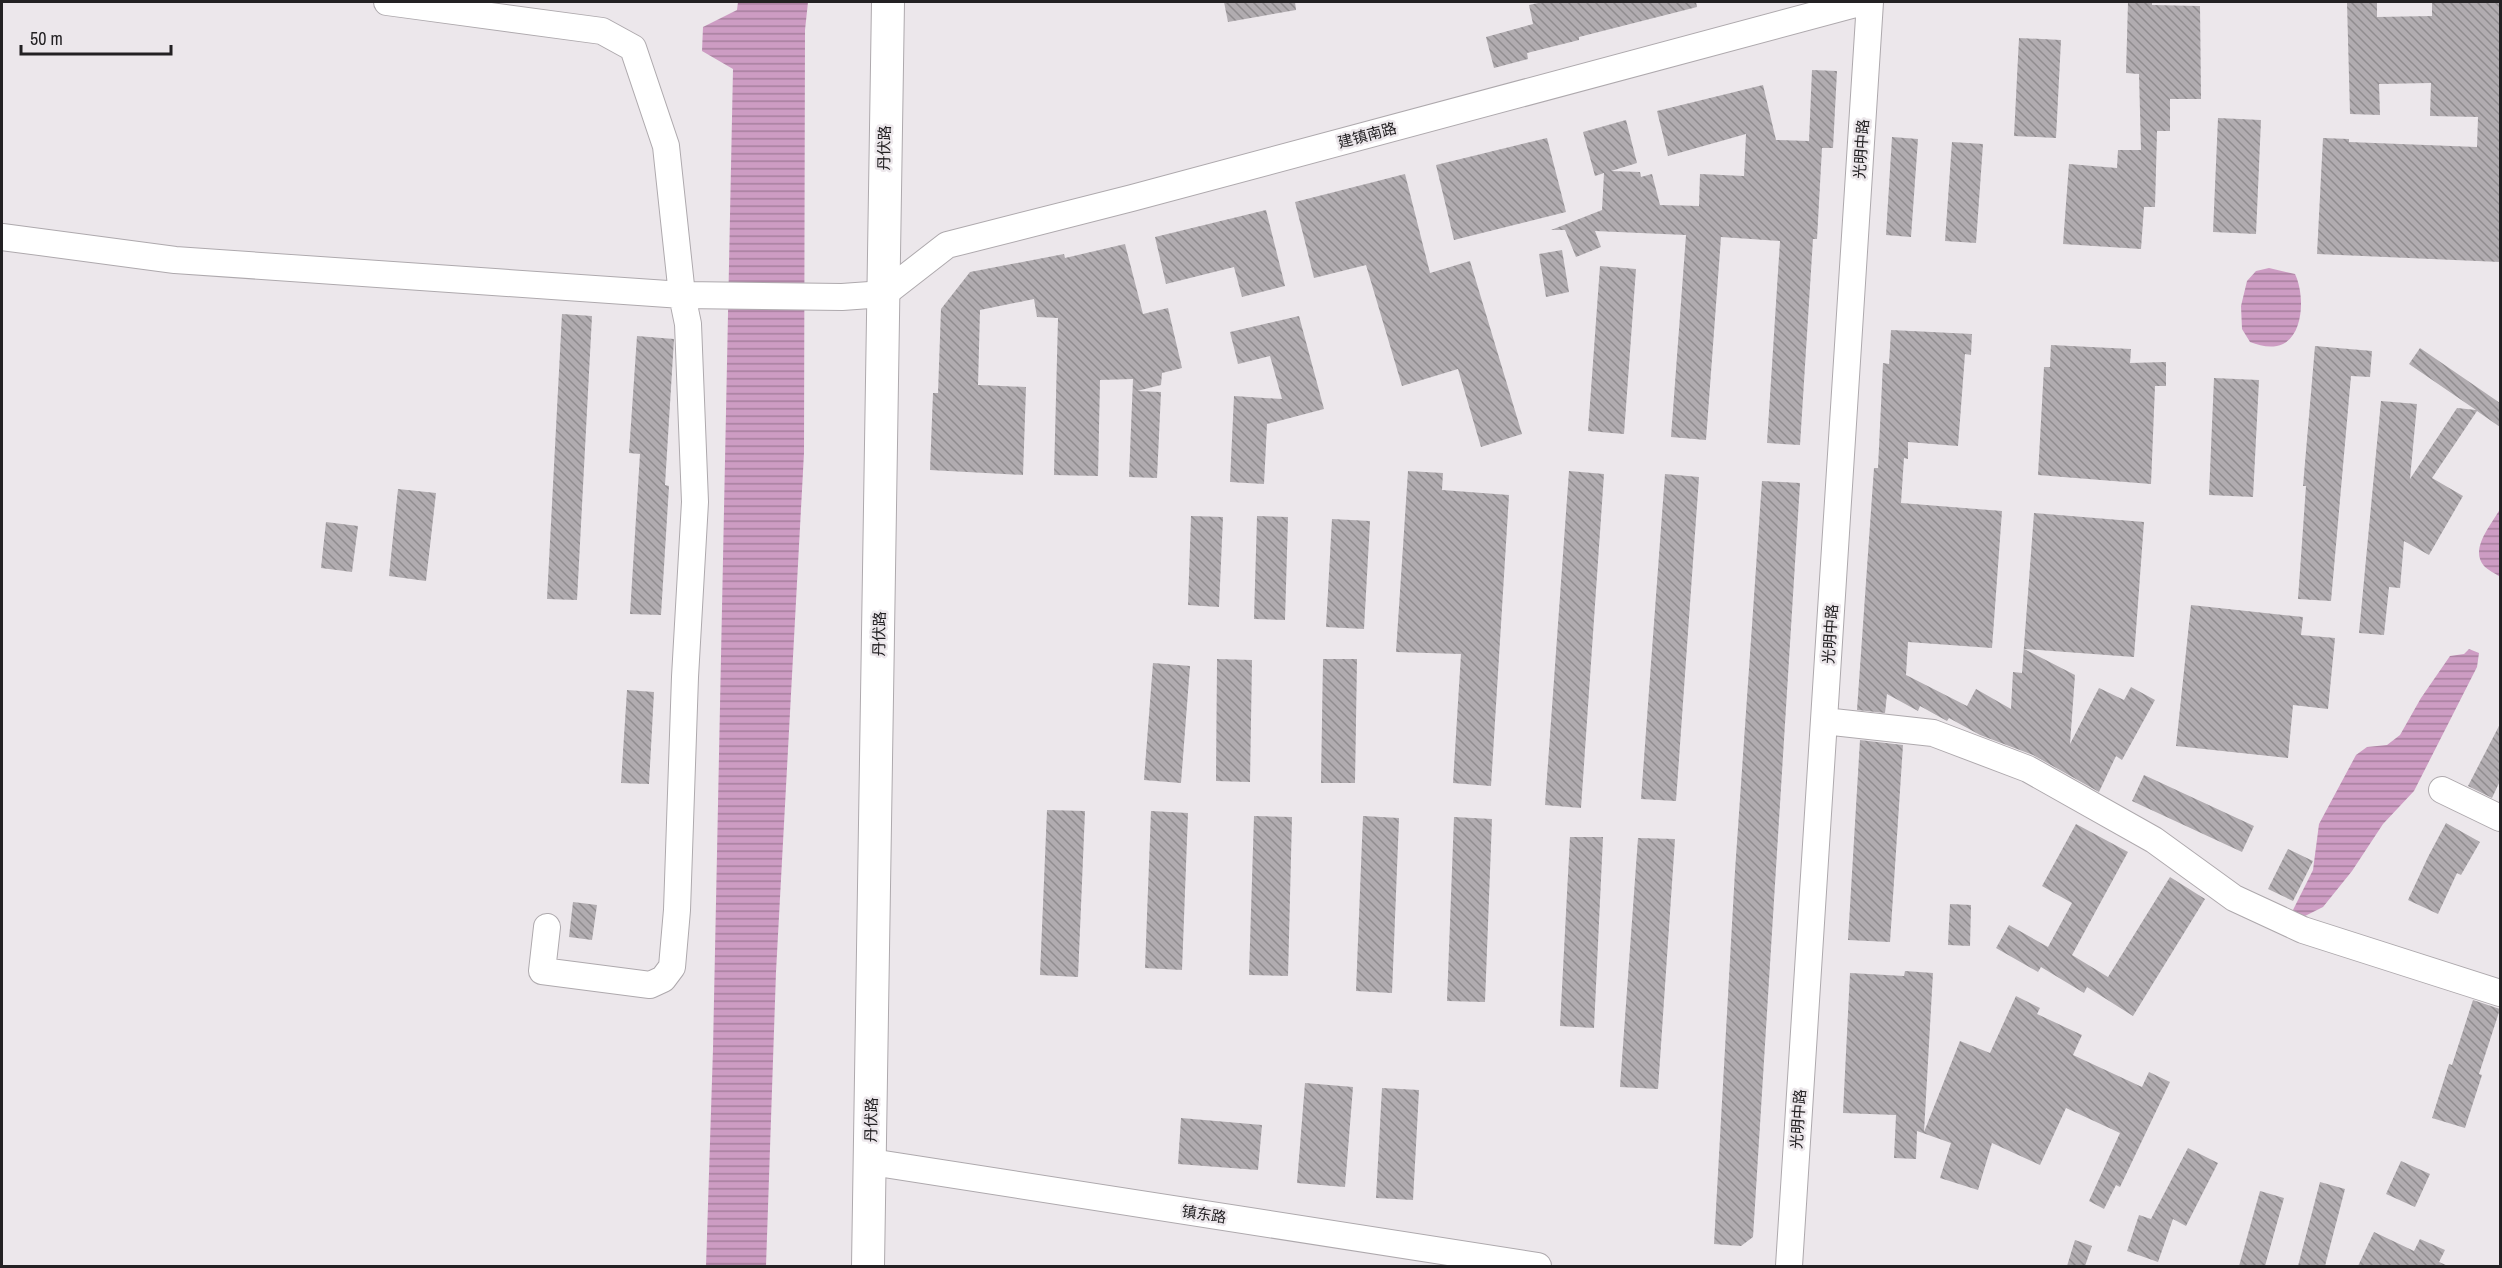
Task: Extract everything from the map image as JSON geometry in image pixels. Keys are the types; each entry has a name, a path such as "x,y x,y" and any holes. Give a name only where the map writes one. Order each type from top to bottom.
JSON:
{"main road":[{"name":"丹伏路","path":"868,1266 888,2"}],"street":[{"path":"387,2 602,31 633,48 666,147 693,296 688,324 695,502 685,677 677,910 672,967 663,979 650,985 542,971 547,927"},
{"name":"建镇南路","path":"884,294 947,245 1155,192 1863,2"},
{"name":"光明中路","path":"1789,1266 1870,2"},
{"path":"2,237 175,260 693,296 792,297 884,294"},
{"path":"1824,721 1933,733 2028,769 2154,840 2234,898 2303,930 2500,993"},
{"path":"2442,790 2500,818"},
{"name":"镇东路","path":"871,1162 1538,1266"}],"shaded area":[{"path":"738,2 808,2 805,30 804,453 776,972 766,1266 706,1266 713,1049 733,69 702,51 703,27 737,10"},
{"path":"2269,268 2295,274 2301,301 2299,322 2290,339 2279,346 2271,347 2250,342 2242,329 2241,306 2247,281 2256,271"},
{"path":"2500,509 2500,577 2484,566 2479,552 2483,537"},
{"path":"2469,649 2479,653 2477,667 2414,791 2383,824 2352,871 2323,907 2301,918 2290,916 2313,870 2319,824 2356,755 2367,747 2387,745 2400,735 2421,698 2450,656 2464,654"}],"building":[{"path":"1224,2 1295,2 1296,10 1228,22"},
{"path":"1543,2 1696,2 1697,7 1579,37 1579,40 1527,53 1528,59 1494,68 1486,37 1533,24 1529,5"},
{"path":"2128,2 2200,6 2201,99 2170,99 2170,131 2157,131 2155,207 2144,207 2141,249 2063,244 2069,164 2117,168 2118,150 2141,150 2139,74 2126,73"},
{"path":"2347,2 2377,2 2377,17 2432,16 2432,2 2500,2 2500,262 2317,254 2323,138 2349,139 2349,142 2477,147 2478,117 2430,116 2431,83 2379,84 2380,115 2350,114"},
{"path":"2019,38 2061,40 2056,138 2014,136"},
{"path":"1812,70 1837,71 1833,148 1822,148 1817,239 1813,239 1800,445 1767,443 1780,241 1721,237 1706,440 1671,437 1686,235 1595,231 1601,247 1576,257 1565,230 1551,230 1602,210 1604,173 1595,176 1583,132 1626,120 1637,163 1611,171 1640,172 1641,177 1652,174 1660,205 1699,206 1700,174 1744,176 1746,134 1668,156 1657,111 1763,85 1776,140 1809,141"},
{"path":"2218,118 2261,120 2256,234 2213,232"},
{"path":"1892,137 1918,139 1911,237 1886,235"},
{"path":"1547,138 1566,212 1454,240 1436,165"},
{"path":"1952,142 1983,144 1976,243 1945,241"},
{"path":"1405,174 1430,273 1470,261 1522,434 1481,447 1458,369 1402,386 1366,265 1314,278 1295,202"},
{"path":"1266,210 1285,286 1242,297 1234,267 1166,284 1155,237"},
{"path":"1125,244 1143,314 1168,308 1182,368 1162,373 1161,385 1137,391 1161,392 1157,478 1129,477 1133,379 1100,380 1098,476 1054,475 1058,318 1037,317 1034,299 980,310 978,385 1026,387 1023,475 930,470 933,393 938,393 941,309 970,272 1064,254 1065,258"},
{"path":"1562,250 1569,292 1546,297 1539,254"},
{"path":"1600,266 1636,269 1624,434 1588,431"},
{"path":"562,314 592,316 577,600 547,599"},
{"path":"1299,316 1324,409 1267,424 1264,484 1230,482 1234,396 1282,399 1270,356 1238,364 1230,332"},
{"path":"1891,330 1972,334 1971,355 1965,354 1958,446 1908,442 1908,459 1904,458 1901,503 2002,511 1992,648 1908,642 1906,675 1967,706 1976,689 2011,709 2013,672 2022,673 2034,513 2144,522 2134,657 2024,649 2075,675 2070,744 2099,688 2124,700 2131,687 2155,700 2122,760 2116,756 2099,792 2033,755 1980,735 1949,718 1947,721 1920,706 1918,711 1887,694 1885,713 1857,710 1874,468 1878,468 1883,363 1889,364"},
{"path":"637,336 674,339 665,485 669,486 661,615 630,614 640,454 629,453"},
{"path":"2051,345 2131,349 2130,363 2166,362 2166,386 2155,386 2151,484 2038,475 2044,367 2050,367"},
{"path":"2315,346 2372,351 2370,377 2351,376 2331,601 2298,599 2306,486 2303,486"},
{"path":"2420,348 2500,403 2500,427 2477,411 2432,478 2463,496 2429,555 2404,541 2400,588 2389,587 2384,635 2359,633 2381,401 2417,404 2410,479 2457,408 2476,410 2409,364"},
{"path":"2214,378 2259,380 2253,497 2209,495"},
{"path":"1408,471 1443,473 1442,490 1509,495 1491,786 1453,783 1461,654 1396,652"},
{"path":"1569,471 1604,474 1581,808 1545,805"},
{"path":"1665,474 1699,477 1676,801 1641,799"},
{"path":"1762,481 1800,483 1753,1237 1741,1246 1714,1244 1735,871"},
{"path":"398,489 436,493 426,581 389,576"},
{"path":"1191,516 1223,517 1219,607 1188,605"},
{"path":"1257,516 1288,517 1285,620 1254,619"},
{"path":"1332,519 1370,521 1364,629 1326,627"},
{"path":"326,522 358,526 352,572 321,568"},
{"path":"2191,605 2303,617 2301,635 2335,638 2328,709 2293,705 2288,758 2176,746"},
{"path":"1217,659 1252,660 1250,782 1216,781"},
{"path":"1323,659 1357,659 1355,783 1321,783"},
{"path":"1153,663 1190,666 1181,783 1144,780"},
{"path":"627,690 654,692 649,784 621,783"},
{"path":"2500,724 2500,781 2492,798 2468,786"},
{"path":"1860,740 1903,745 1890,942 1848,940"},
{"path":"2144,775 2254,826 2242,852 2132,801"},
{"path":"1047,810 1085,811 1078,977 1040,975"},
{"path":"1151,811 1188,813 1182,970 1145,968"},
{"path":"1254,816 1292,817 1288,976 1249,975"},
{"path":"1363,816 1399,818 1392,993 1356,991"},
{"path":"1454,817 1492,819 1485,1002 1447,1001"},
{"path":"2446,823 2480,842 2461,875 2457,873 2438,914 2408,900"},
{"path":"2076,824 2128,852 2072,955 2108,977 2170,877 2205,899 2133,1016 2087,987 2084,993 2041,967 2038,972 1996,948 2009,925 2048,947 2072,903 2042,886"},
{"path":"1570,837 1603,837 1594,1028 1560,1026"},
{"path":"1638,838 1675,839 1658,1089 1620,1087"},
{"path":"2288,849 2313,861 2293,901 2268,889"},
{"path":"573,902 597,905 592,940 569,937"},
{"path":"1950,904 1971,905 1970,946 1948,945"},
{"path":"1905,971 1933,973 1924,1132 1960,1041 1990,1053 2016,996 2040,1008 2037,1014 2082,1035 2073,1055 2142,1087 2149,1072 2170,1082 2120,1187 2116,1185 2104,1209 2089,1201 2120,1133 2066,1108 2040,1165 1992,1143 1978,1190 1940,1178 1951,1143 1917,1131 1916,1159 1894,1158 1896,1115 1843,1113 1850,973 1904,976"},
{"path":"2473,1000 2500,1009 2479,1074 2482,1075 2465,1128 2432,1118"},
{"path":"1305,1083 1353,1087 1345,1187 1297,1183"},
{"path":"1382,1088 1419,1090 1413,1200 1376,1198"},
{"path":"1181,1118 1262,1125 1258,1170 1178,1164"},
{"path":"2188,1148 2218,1163 2186,1226 2173,1219 2158,1262 2127,1251 2139,1215 2151,1219"},
{"path":"2401,1161 2430,1174 2415,1207 2386,1194"},
{"path":"2320,1182 2345,1189 2325,1266 2298,1266"},
{"path":"2260,1191 2284,1198 2265,1266 2239,1266"},
{"path":"2374,1232 2414,1251 2420,1239 2445,1250 2439,1262 2448,1266 2358,1266"},
{"path":"2075,1240 2092,1246 2085,1266 2067,1266"}]}
